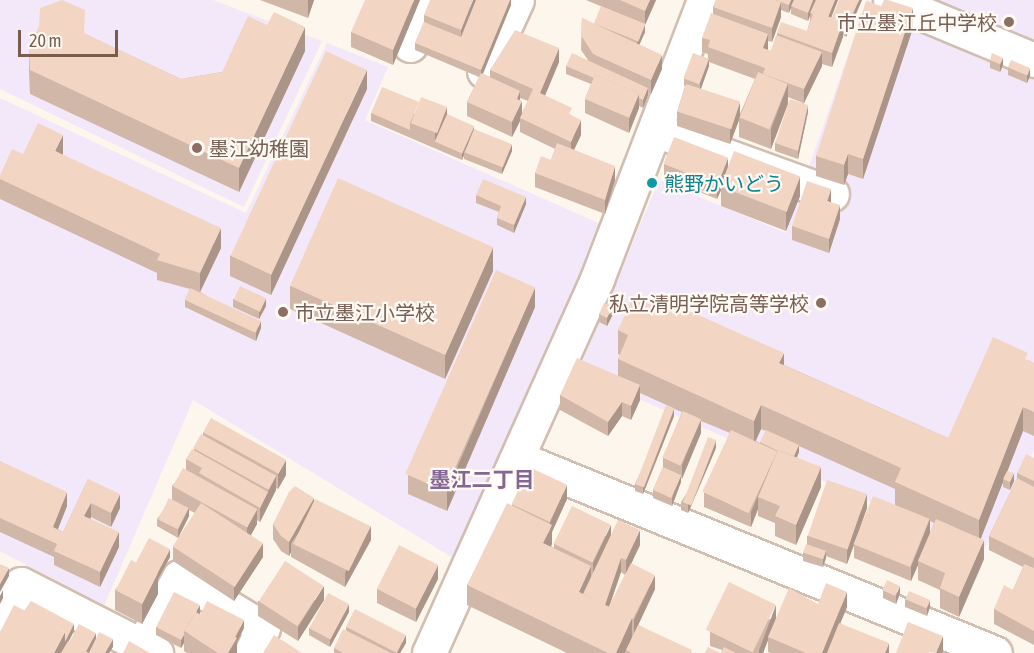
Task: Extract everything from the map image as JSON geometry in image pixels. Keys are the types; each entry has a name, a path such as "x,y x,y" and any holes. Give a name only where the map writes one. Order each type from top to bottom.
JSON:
{"street":[{"path":"410,45 428,0"},
{"path":"484,71 517,0"},
{"path":"429,653 520,459 658,131 704,0"},
{"path":"890,0 1034,60"},
{"path":"658,131 832,194"},
{"path":"520,459 995,653"},
{"path":"0,624 21,584 149,650 178,577 263,628 251,653"}],"shaded area":[{"name":"墨江幼稚園","path":"0,0 213,0 322,41 244,207 0,89"},
{"name":"私立清明学院高等学校","path":"867,0 1034,67 1034,450 983,552 578,372 659,180 786,233"},
{"name":"市立墨江丘中学校","path":"935,0 1034,0 1034,44"},
{"name":"市立墨江小学校","path":"327,43 388,67 365,120 603,225 458,561 193,400 104,606 0,551 0,98 246,213"}],"building":[{"path":"62,0 85,10 84,33 181,79 222,72 248,16 267,25 274,12 305,27 239,168 30,70 29,49 39,26 40,8"},
{"path":"365,0 414,0 393,50 351,32"},
{"path":"430,0 473,0 461,30 424,15"},
{"path":"476,0 510,0 481,70 415,43 424,22 461,37"},
{"path":"620,0 650,0 645,11"},
{"path":"716,0 775,0 781,2 772,28 713,7"},
{"path":"776,0 791,0 789,5"},
{"path":"794,0 813,0 808,13 791,6"},
{"path":"816,0 835,0 828,17 814,11 813,14 810,13"},
{"path":"839,0 859,0 846,29 843,28 843,22 832,18"},
{"path":"884,0 913,8 863,159 848,154 844,165 816,156 866,1 881,6"},
{"path":"601,6 646,24 638,42 594,24"},
{"path":"814,11 843,22 832,53 777,33 781,22 807,31"},
{"path":"711,13 768,34 763,48 771,51 776,35 822,52 804,89 763,74 765,68 708,47 710,40 702,38"},
{"path":"582,18 662,55 651,80 593,54 581,35"},
{"path":"515,30 559,48 540,93 572,108 569,114 581,120 571,142 520,118 533,89 490,70"},
{"path":"326,51 367,70 271,275 230,256"},
{"path":"572,53 648,88 643,100 639,98 639,94 595,75 594,78 566,66"},
{"path":"693,53 709,59 699,84 683,78"},
{"path":"992,53 1003,58 1000,64 990,60"},
{"path":"1011,60 1030,68 1027,76 1008,67"},
{"path":"758,72 788,84 769,129 740,117"},
{"path":"481,73 520,91 517,99 522,101 512,122 467,102"},
{"path":"595,75 639,94 629,118 585,99"},
{"path":"686,84 740,102 731,129 677,112"},
{"path":"382,87 419,102 410,123 410,130 371,113"},
{"path":"421,97 447,107 437,133 411,123"},
{"path":"790,99 808,105 798,151 775,143"},
{"path":"447,114 474,126 462,154 435,141"},
{"path":"38,123 63,135 55,151 221,228 200,273 157,260 160,254 0,179 12,149 23,154"},
{"path":"474,129 512,144 503,168 465,152"},
{"path":"674,137 728,158 718,185 664,164"},
{"path":"557,143 615,166 605,200 535,173 541,156 551,160"},
{"path":"734,151 800,176 787,212 720,186"},
{"path":"338,178 493,247 445,355 290,286"},
{"path":"483,179 526,197 514,225 497,218 501,206 476,195"},
{"path":"807,181 831,189 827,201 840,205 829,239 792,226"},
{"path":"496,270 535,287 445,491 405,474"},
{"path":"240,286 266,298 260,312 234,300"},
{"path":"190,288 261,321 255,333 185,300"},
{"path":"655,296 784,353 779,363 948,438 993,337 1028,353 1025,359 1034,363 1034,412 1023,407 979,520 895,482 901,468 761,405 754,421 618,359 628,335 618,330 633,297 651,305"},
{"path":"604,303 613,306 607,318 599,314"},
{"path":"577,358 640,385 631,406 622,402 608,422 560,395"},
{"path":"666,405 674,408 644,488 636,484"},
{"path":"683,411 701,419 681,466 662,458"},
{"path":"211,418 286,460 278,474 203,432"},
{"path":"731,430 777,452 748,513 702,492"},
{"path":"766,430 799,445 794,456 760,442"},
{"path":"201,434 276,476 268,490 193,448"},
{"path":"708,437 716,440 691,506 683,502"},
{"path":"192,449 268,492 260,508 199,473 202,468 186,459"},
{"path":"778,450 821,467 796,525 775,516 780,506 758,497"},
{"path":"1026,454 1034,458 1034,481 1017,473"},
{"path":"0,461 67,492 53,527 63,532 88,479 120,494 111,513 91,503 84,516 119,532 100,572 54,551 57,544 0,518"},
{"path":"529,467 567,485 550,522 512,504"},
{"path":"663,467 681,475 671,498 653,490"},
{"path":"183,468 257,509 247,528 173,486"},
{"path":"1007,471 1014,473 1010,482 1003,479"},
{"path":"1017,478 1034,487 1034,558 989,536"},
{"path":"827,480 867,494 848,549 808,536"},
{"path":"295,486 314,498 289,542 281,536 273,524 289,492"},
{"path":"873,496 930,519 910,567 854,544"},
{"path":"169,498 189,508 178,529 158,519"},
{"path":"315,499 371,526 349,571 293,544"},
{"path":"201,503 263,543 235,587 173,547"},
{"path":"507,503 552,525 543,543 591,566 579,592 632,618 616,653 608,653 467,585"},
{"path":"572,506 611,525 592,563 554,544"},
{"path":"936,519 984,540 959,597 940,588 945,573 918,561"},
{"path":"618,520 640,530 626,560 621,558 605,605 583,594"},
{"path":"149,538 170,549 157,574 136,563"},
{"path":"806,544 826,551 823,559 803,553"},
{"path":"399,545 438,565 416,609 377,589"},
{"path":"131,560 158,574 142,604 116,590"},
{"path":"285,561 324,586 297,626 259,601"},
{"path":"631,563 655,575 633,619 609,607"},
{"path":"0,564 9,568 0,584"},
{"path":"1024,564 1034,568 1034,631 994,609 1004,585 1013,590"},
{"path":"887,580 900,586 895,596 882,590"},
{"path":"729,582 776,605 753,652 706,630"},
{"path":"826,583 847,592 822,653 806,653 768,637 789,588 818,604"},
{"path":"909,591 930,600 927,608 905,599"},
{"path":"174,592 200,605 181,640 156,627"},
{"path":"328,593 349,604 330,640 309,628"},
{"path":"31,601 74,624 65,642 65,632 24,611"},
{"path":"207,601 244,620 235,637 200,615"},
{"path":"14,605 65,632 54,653 0,653 0,632"},
{"path":"355,609 406,635 397,653 346,627"},
{"path":"196,612 237,638 228,653 218,653 184,631"},
{"path":"908,622 943,636 936,653 896,653"},
{"path":"839,623 889,643 885,653 827,653"},
{"path":"79,624 96,633 86,651 69,643"},
{"path":"638,625 692,650 690,653 631,653 626,650"},
{"path":"343,629 391,653 343,653 334,648"},
{"path":"99,632 113,639 105,653 89,653"},
{"path":"274,635 302,653 263,653"},
{"path":"68,641 89,653 61,653"},
{"path":"129,641 150,653 123,653"},
{"path":"708,647 720,653 705,653"},
{"path":"724,647 736,653 721,653"}],"place":[{"name":"市立墨江丘中学校","path":"1009,22"},
{"name":"墨江幼稚園","path":"197,148"},
{"name":"熊野かいどう","path":"652,183"},
{"name":"私立清明学院高等学校","path":"821,303"},
{"name":"市立墨江小学校","path":"283,312"}],"district":[{"name":"墨江二丁目","path":"482,479"}]}
